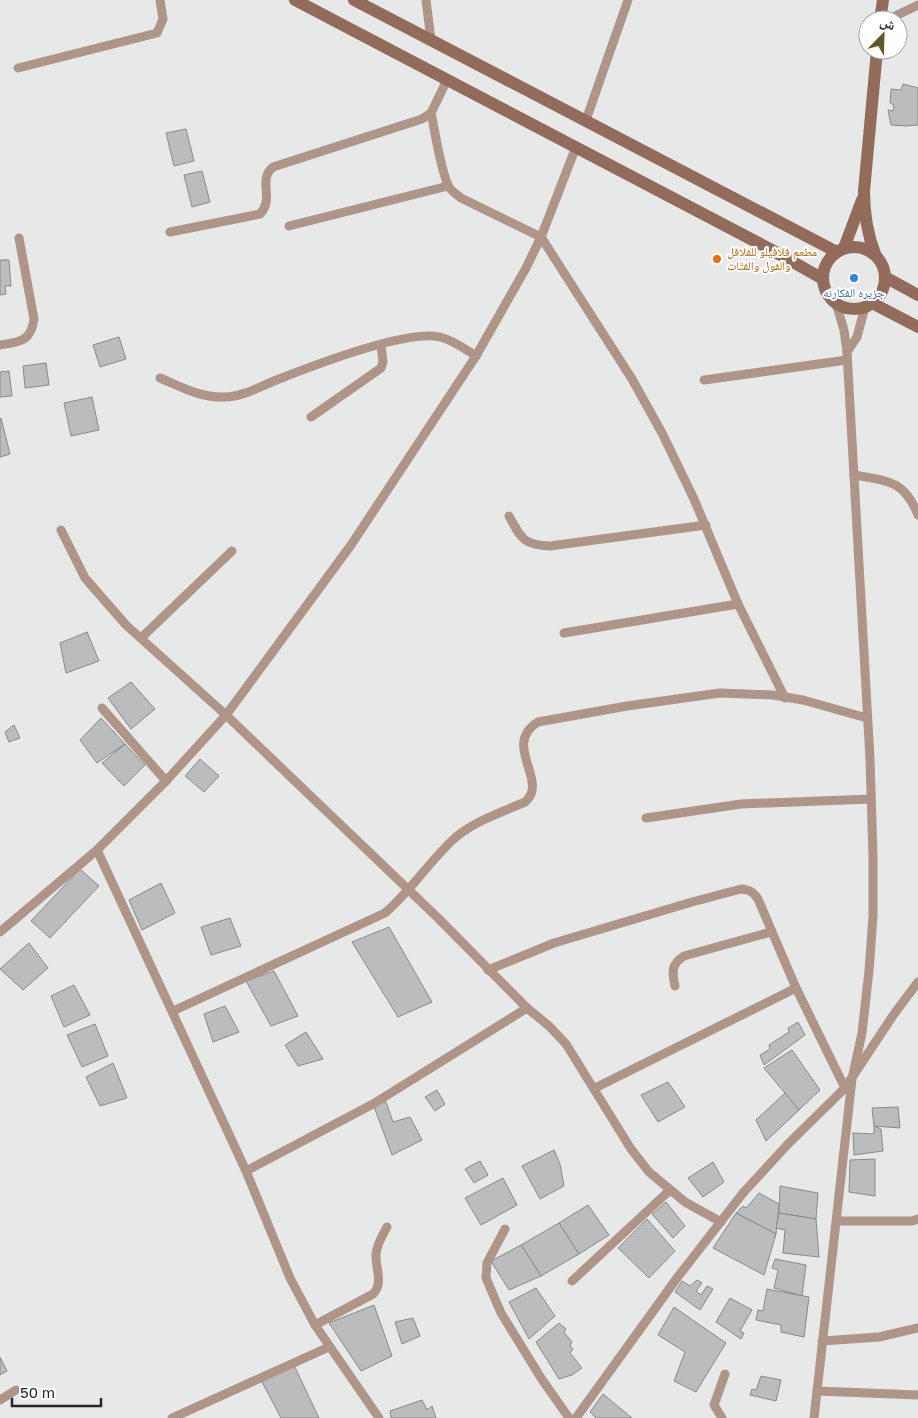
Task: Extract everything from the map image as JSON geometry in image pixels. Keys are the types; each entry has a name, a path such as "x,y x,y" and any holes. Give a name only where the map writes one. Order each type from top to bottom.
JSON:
{"main road":[{"path":"295,0 770,249 823,279"},
{"path":"354,0 841,250 860,247 874,254 880,261 885,277 884,287 879,296 868,305 850,308 836,303 829,296 823,279 826,263 841,250 860,206 864,191"},
{"path":"874,254 864,209 864,191 876,60"},
{"path":"885,277 918,295"},
{"path":"868,305 918,327"}],"street":[{"path":"18,68 157,33 163,19 160,0"},
{"path":"426,0 431,40"},
{"path":"586,120 628,0"},
{"path":"170,232 260,214 265,209 267,203 266,176 273,168 422,119 432,113 447,80"},
{"path":"432,113 448,186 461,198 541,237 636,387 662,433 706,525 738,604 785,698"},
{"path":"0,932 97,850 166,781 226,715 351,545 476,356 526,268 541,237 576,148"},
{"path":"289,226 448,186"},
{"path":"0,345 22,341 30,334 33,326 34,319 19,238"},
{"path":"814,1418 852,1079 862,1033 873,916 871,798 847,356 844,330 836,303"},
{"path":"847,356 857,336 868,305"},
{"path":"160,378 190,392 208,396 227,397 243,393 320,363 381,345 426,336 451,341 476,356"},
{"path":"310,417 381,368 383,362 381,345"},
{"path":"704,380 847,356"},
{"path":"854,476 888,481 898,486 912,500 918,514"},
{"path":"509,516 519,535 528,543 539,546 706,525"},
{"path":"61,530 85,578 126,625 226,715 438,918 527,1008 550,1026 566,1044 637,1157 649,1172 685,1202 721,1222"},
{"path":"141,638 232,551"},
{"path":"564,633 738,604"},
{"path":"173,1011 384,913 394,905 432,861 457,836 529,799 533,786 523,745 530,726 538,722 627,706 720,693 746,693 822,704 867,718"},
{"path":"102,708 166,781"},
{"path":"646,818 742,804 871,798"},
{"path":"97,850 246,1172 290,1278 315,1325 379,1418"},
{"path":"488,970 554,943 683,904 740,889 749,890 754,893 796,988 845,1088"},
{"path":"675,986 672,972 674,965 684,956 771,932"},
{"path":"576,1418 678,1278 743,1193 788,1144 845,1088 894,1014 918,982"},
{"path":"595,1088 796,988"},
{"path":"246,1172 373,1104 527,1008"},
{"path":"572,1281 670,1190"},
{"path":"837,1221 912,1221 918,1219"},
{"path":"315,1325 373,1294 377,1290 379,1284 376,1253 386,1227"},
{"path":"505,1229 487,1263 486,1278 501,1313 541,1378 569,1418"},
{"path":"822,1341 879,1337 918,1328"},
{"path":"172,1418 329,1347"},
{"path":"722,1418 714,1405 724,1374"},
{"path":"0,1400 16,1390"},
{"path":"817,1390 918,1395"}],"building":[{"path":"903,84 918,88 918,125 891,125 888,110 893,111 894,105 890,103 891,89 901,90"},
{"path":"186,129 194,161 174,166 166,133"},
{"path":"202,171 210,202 192,207 184,175"},
{"path":"0,260 9,260 11,286 5,286 6,294 0,295"},
{"path":"119,337 126,359 100,367 93,345"},
{"path":"46,363 49,385 25,388 23,366"},
{"path":"9,371 12,396 0,397 0,372"},
{"path":"92,397 99,430 71,436 64,403"},
{"path":"0,419 10,454 0,457"},
{"path":"87,632 99,661 66,673 60,643"},
{"path":"131,682 155,709 131,729 108,698"},
{"path":"101,718 125,744 97,763 80,740"},
{"path":"14,725 20,738 9,742 5,732"},
{"path":"125,744 145,765 124,786 102,763"},
{"path":"200,759 219,776 204,792 185,776"},
{"path":"80,869 99,886 50,938 31,921"},
{"path":"161,883 175,913 142,930 129,900"},
{"path":"230,918 241,946 211,955 201,927"},
{"path":"389,927 432,1002 398,1017 352,942"},
{"path":"29,943 48,968 23,990 0,969"},
{"path":"274,971 298,1016 271,1026 246,981"},
{"path":"74,985 90,1015 64,1027 51,996"},
{"path":"225,1006 239,1032 213,1042 204,1014"},
{"path":"798,1022 805,1035 764,1065 760,1055 770,1049 769,1045 789,1032 788,1028"},
{"path":"95,1024 108,1056 82,1067 67,1035"},
{"path":"306,1032 323,1059 298,1066 285,1045"},
{"path":"792,1050 820,1090 799,1110 764,1068"},
{"path":"113,1063 127,1098 100,1106 86,1077"},
{"path":"668,1082 685,1107 658,1122 641,1095"},
{"path":"437,1090 445,1104 435,1111 425,1097"},
{"path":"785,1093 799,1110 766,1141 756,1120"},
{"path":"386,1102 393,1122 410,1117 422,1140 392,1155 373,1104"},
{"path":"898,1107 900,1128 874,1126 872,1108"},
{"path":"874,1126 881,1129 883,1151 854,1155 853,1133 874,1134"},
{"path":"554,1150 560,1164 564,1186 540,1199 522,1166"},
{"path":"875,1159 875,1196 849,1192 850,1160"},
{"path":"480,1161 488,1175 474,1183 465,1169"},
{"path":"713,1162 724,1182 703,1197 688,1178"},
{"path":"503,1178 517,1205 481,1225 465,1198"},
{"path":"780,1186 818,1193 816,1219 779,1213"},
{"path":"759,1193 779,1204 776,1234 736,1213 743,1206 746,1208"},
{"path":"666,1202 685,1226 673,1238 652,1214"},
{"path":"588,1205 609,1235 579,1254 559,1223"},
{"path":"736,1213 776,1234 764,1275 713,1248"},
{"path":"779,1213 816,1219 819,1257 783,1253 785,1230 776,1228"},
{"path":"647,1219 675,1251 649,1278 618,1248"},
{"path":"559,1223 579,1254 541,1276 521,1245"},
{"path":"521,1245 541,1276 509,1290 491,1261"},
{"path":"775,1259 806,1265 802,1296 774,1288 778,1270 772,1268"},
{"path":"697,1280 702,1283 696,1291 701,1295 707,1286 713,1289 700,1310 675,1292 682,1281 690,1286"},
{"path":"536,1288 555,1316 529,1339 509,1302"},
{"path":"767,1289 809,1297 804,1337 781,1332 781,1325 756,1320 758,1310 763,1311"},
{"path":"730,1298 752,1310 740,1331 744,1333 741,1339 716,1322"},
{"path":"374,1305 392,1356 361,1371 329,1323"},
{"path":"674,1307 726,1343 696,1392 674,1381 685,1352 658,1335"},
{"path":"413,1318 420,1336 402,1344 395,1322"},
{"path":"559,1323 566,1329 564,1332 572,1342 570,1346 573,1349 570,1353 582,1368 572,1375 559,1379 536,1342"},
{"path":"0,1357 7,1371 0,1375"},
{"path":"293,1363 319,1418 281,1418 262,1382"},
{"path":"761,1376 781,1380 776,1401 750,1395 752,1389 756,1390"},
{"path":"603,1394 632,1418 596,1418 590,1412"},
{"path":"422,1400 427,1410 432,1406 436,1418 391,1418 390,1411"}],"place":[{"name":"مطعم فلافيلو للفلافل والفول والفتّات","path":"717,259"},
{"name":"جزيره الفكارنه","path":"854,278"}]}
